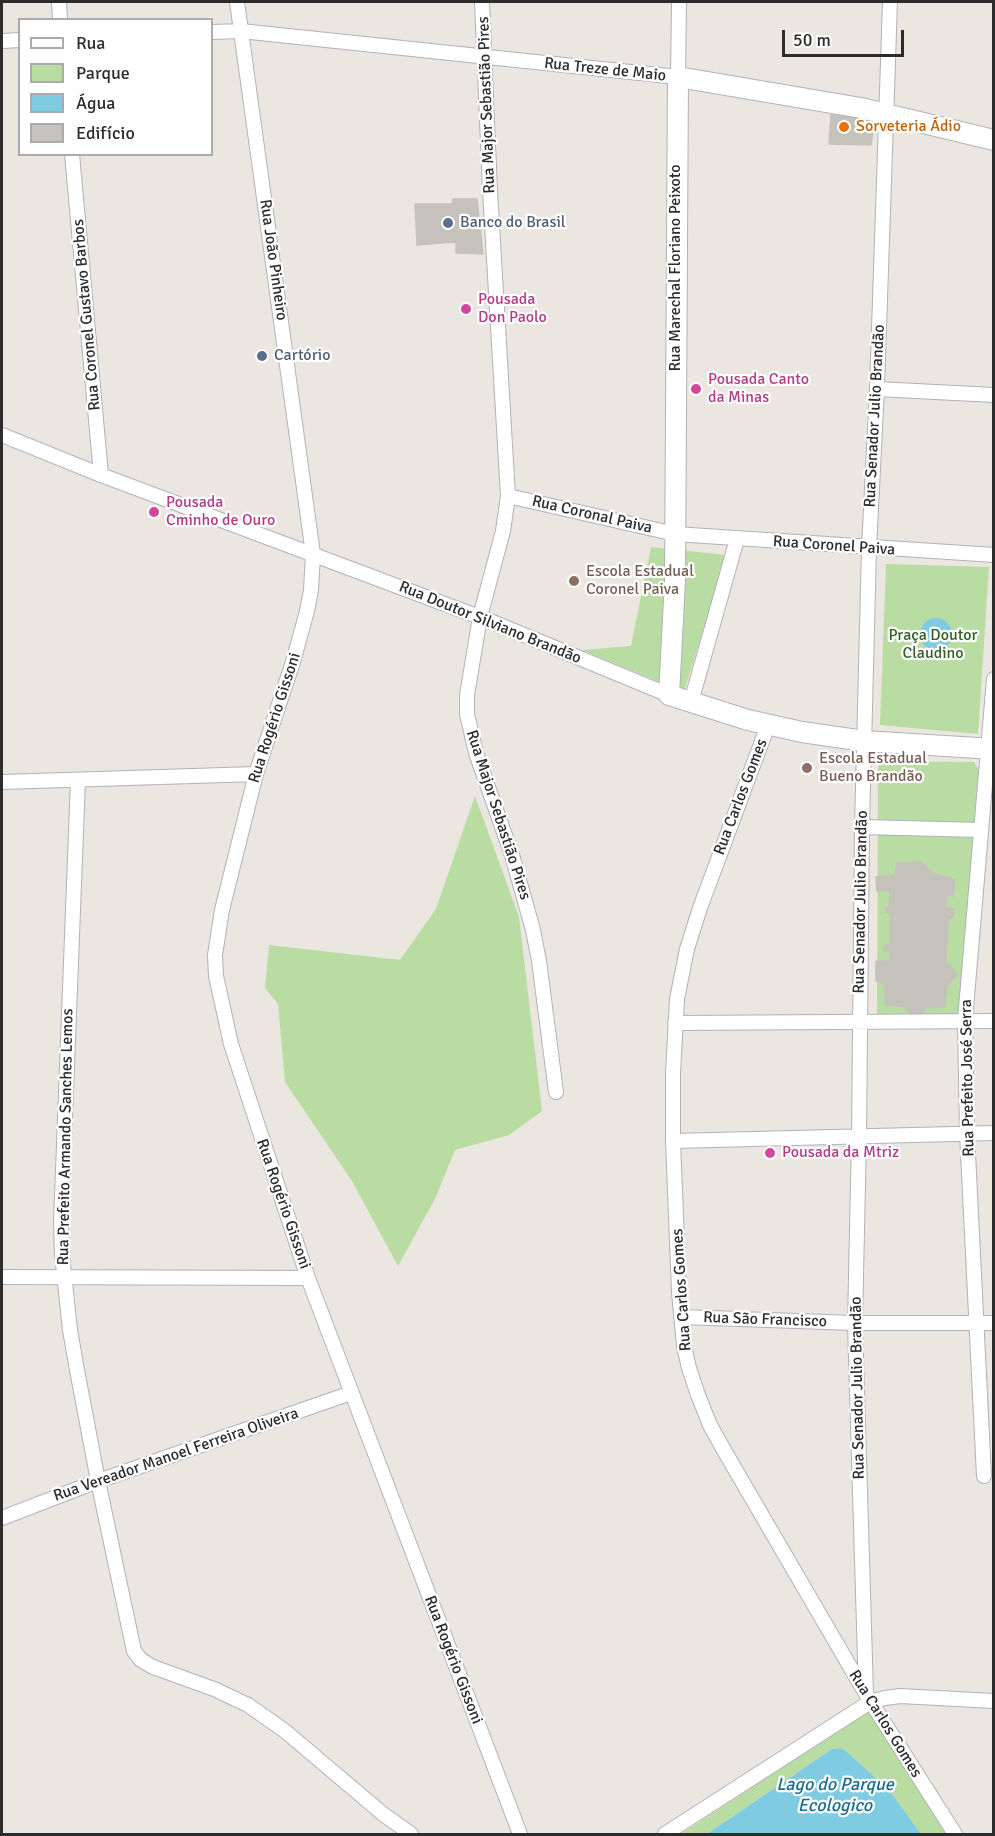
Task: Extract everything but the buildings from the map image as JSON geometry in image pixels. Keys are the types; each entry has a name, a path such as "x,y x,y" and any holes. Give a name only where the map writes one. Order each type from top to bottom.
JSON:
{"street":[{"path":"59,2 60,18"},
{"name":"Rua João Pinheiro","path":"237,2 313,554"},
{"name":"Rua Major Sebastião Pires","path":"482,2 490,191 508,496 503,531 480,617 467,695 467,714 476,753 512,855 533,930 556,1092"},
{"name":"Rua Marechal Floriano Peixoto","path":"669,695 675,581 679,2"},
{"name":"Rua Senador Julio Brandão","path":"868,1698 855,1323 862,827 869,548 877,389 890,2"},
{"name":"Rua Treze de Maio","path":"213,32 241,31 678,77 886,114 993,140"},
{"path":"2,41 18,40"},
{"name":"Rua Coronel Gustavo Barbos","path":"72,156 101,475"},
{"path":"877,389 993,395"},
{"name":"Rua Doutor Silviano Brandão","path":"2,435 101,475 480,617 690,702 768,725 802,732 864,741 990,749"},
{"name":"Rua Coronal Paiva","path":"508,496 675,534"},
{"name":"Rua Coronel Paiva","path":"675,534 993,555"},
{"path":"690,702 737,539"},
{"name":"Rua Rogério Gissoni","path":"313,554 307,611 293,662 256,774 222,910 215,955 216,976 231,1044 308,1278 520,1834"},
{"name":"Rua Prefeito José Serra","path":"984,1476 987,1408 978,1323 967,1133 965,1020 990,749 993,680"},
{"name":"Rua Carlos Gomes","path":"768,725 700,908 681,973 675,1023 673,1141 684,1346 689,1368 710,1425 868,1698 955,1834"},
{"path":"2,782 256,774"},
{"name":"Rua Prefeito Armando Sanches Lemos","path":"78,780 62,1210 64,1279 75,1360 134,1651 146,1663 214,1689 248,1705 285,1731 383,1815 411,1834"},
{"path":"862,827 981,830"},
{"path":"675,1023 993,1021"},
{"path":"673,1141 993,1133"},
{"path":"2,1277 308,1278"},
{"name":"Rua São Francisco","path":"681,1317 855,1323 993,1323"},
{"name":"Rua Vereador Manoel Ferreira Oliveira","path":"2,1518 98,1481 351,1393"},
{"path":"665,1834 868,1698 900,1696 993,1701"}],"green space":[{"path":"651,547 726,555 684,692 582,650 631,646"},
{"name":"Praça Doutor Claudino","path":"886,564 989,567 978,734 880,725"},
{"path":"878,761 974,762 979,770 962,1014 877,1014"},
{"path":"475,796 519,917 542,1111 509,1135 455,1150 435,1199 398,1266 352,1181 285,1082 278,1004 265,988 269,945 400,960 436,909"},
{"path":"870,1710 948,1834 921,1834 889,1790 840,1748 832,1749 707,1834 681,1834"}],"water":[{"path":"936,618 948,622 952,634 948,646 936,650 924,646 920,634 924,622"},
{"name":"Lago do Parque Ecologico","path":"840,1748 889,1790 921,1834 707,1834 832,1749"}],"place":[{"name":"Sorveteria Ádio","path":"844,127"},
{"name":"Banco do Brasil","path":"448,223"},
{"name":"Pousada Don Paolo","path":"466,309"},
{"name":"Cartório","path":"262,356"},
{"name":"Pousada Canto da Minas","path":"696,389"},
{"name":"Pousada Cminho de Ouro","path":"154,512"},
{"name":"Escola Estadual Coronel Paiva","path":"574,581"},
{"name":"Escola Estadual Bueno Brandão","path":"807,768"},
{"name":"Pousada da Mtriz","path":"770,1153"}]}
